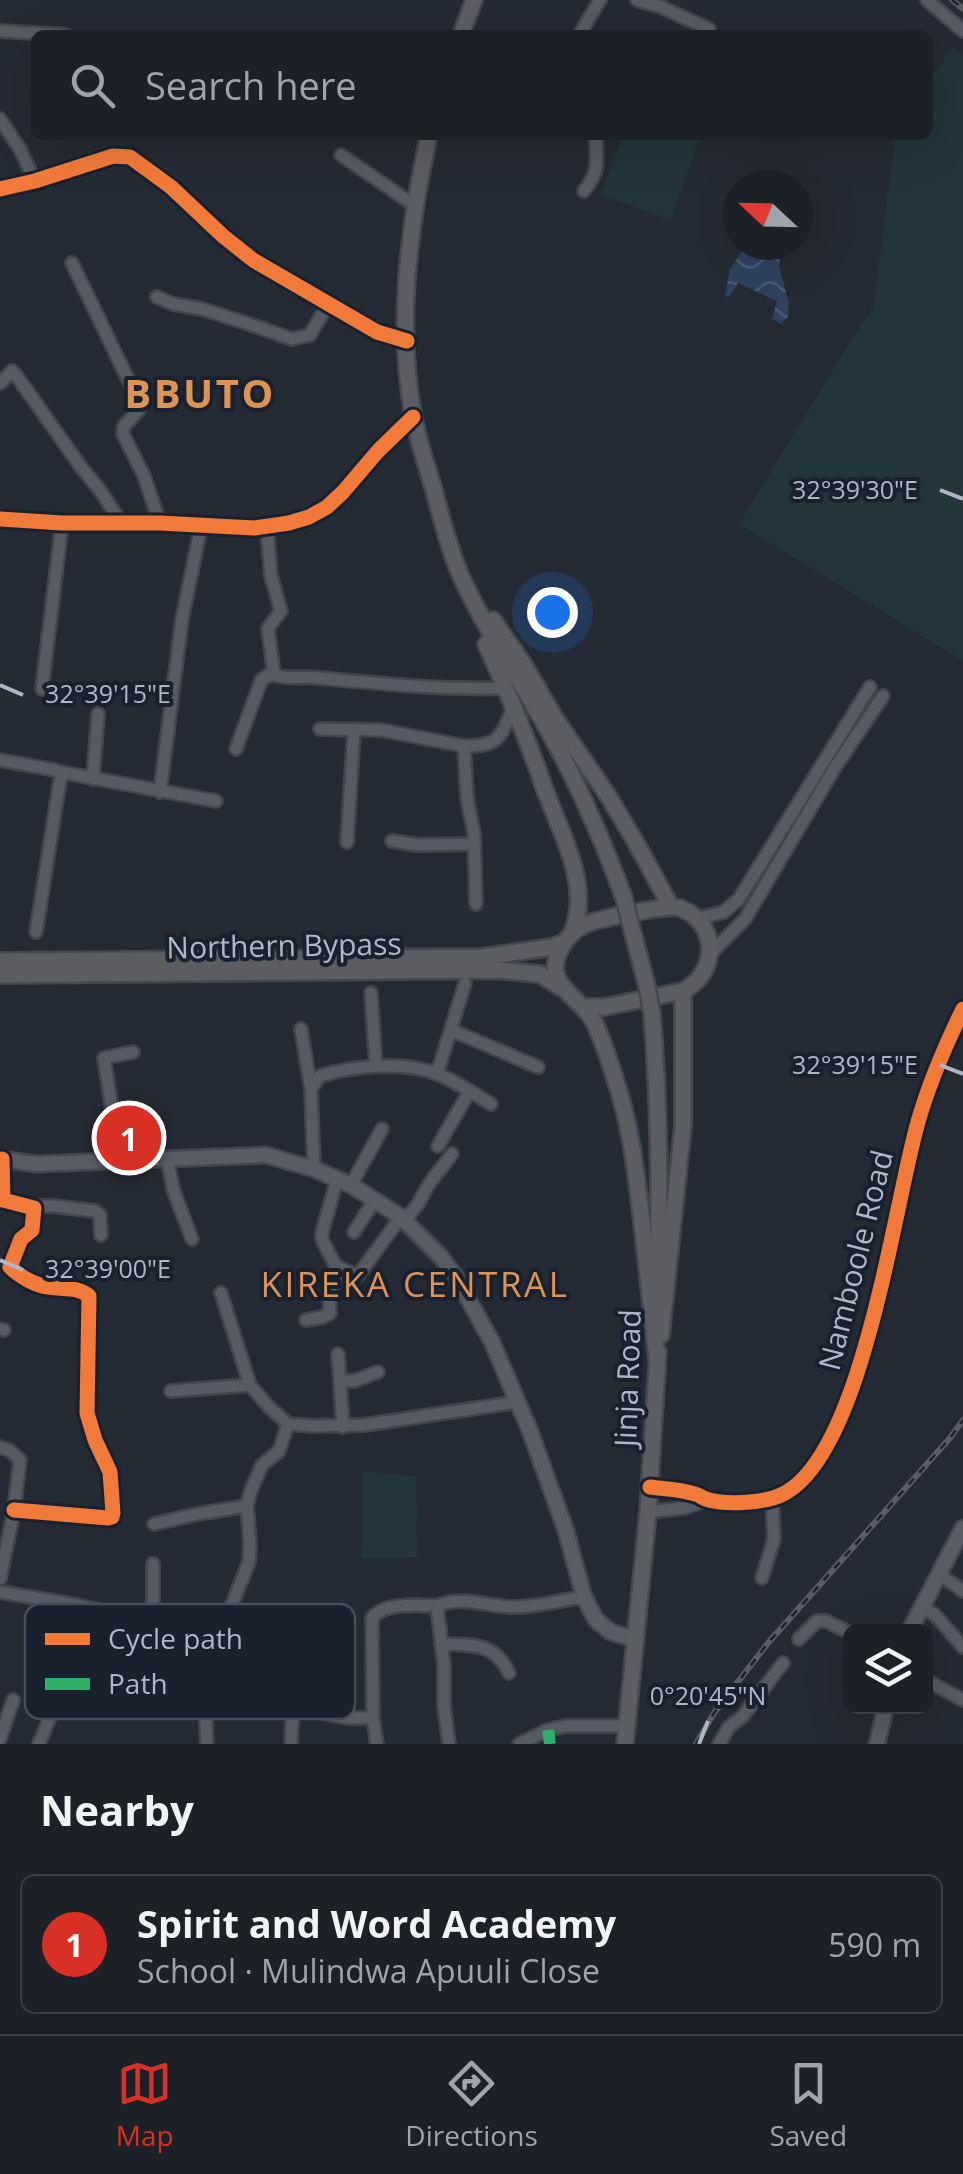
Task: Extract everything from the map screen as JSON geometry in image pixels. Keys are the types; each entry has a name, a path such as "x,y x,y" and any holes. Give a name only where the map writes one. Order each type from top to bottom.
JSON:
{"highway":[{"path":"463,30 474,0"},
{"path":"428,140 414,205 407,285 406,341 413,416 471,611 507,688 572,862 578,910 566,940 556,966 557,976 576,1003 604,1007 682,991 699,980 711,952 708,937 696,918 670,905 584,925 566,940"},
{"path":"459,572 524,664 636,841 670,905"},
{"name":"Jinja Road","path":"459,572 490,634 553,739 592,820 624,898 652,1014 660,1173 658,1358 648,1512 625,1744"},
{"name":"Northern Bypass","path":"0,960 483,957 552,947 566,940"},
{"name":"Northern Bypass","path":"0,975 514,971 540,974 564,990"},
{"path":"658,1358 683,1126 682,991"},
{"path":"584,1007 594,1022 614,1076 631,1142 658,1358"}],"main road":[{"path":"1,1159 36,1164 266,1156 344,1182 403,1219 442,1258 463,1287 492,1342 518,1402 566,1531 584,1597 596,1620 603,1628 636,1642"},
{"path":"913,1624 963,1528"},
{"path":"877,1744 884,1714"}],"street":[{"path":"582,30 600,0"},
{"path":"638,0 709,29"},
{"path":"927,0 963,31"},
{"path":"0,31 30,33"},
{"path":"0,119 35,181"},
{"path":"584,191 595,177 594,140"},
{"path":"0,189 113,156 130,157 172,187 253,260 377,332 406,341"},
{"path":"341,156 414,205"},
{"path":"72,263 137,398 139,410 124,426 123,434 144,476 160,523"},
{"path":"157,298 292,339 310,336 329,302"},
{"path":"0,383 12,371 16,374 121,522"},
{"path":"0,519 268,528 310,517 328,507 413,416"},
{"path":"42,689 62,523"},
{"path":"153,791 201,526"},
{"path":"268,528 271,576 281,611 268,628 274,675"},
{"path":"236,749 260,681 266,676 452,689 507,688"},
{"path":"696,918 724,912 739,900 870,687"},
{"path":"711,952 744,919 883,696"},
{"path":"320,729 382,730 464,746 491,744 497,740 514,706"},
{"path":"94,779 98,714"},
{"path":"347,842 354,730"},
{"path":"464,746 476,904"},
{"path":"0,760 216,801"},
{"path":"36,932 60,772"},
{"path":"392,840 418,845 474,844"},
{"path":"437,1074 464,983"},
{"path":"371,993 376,1066"},
{"name":"Namboole Road","path":"772,1498 797,1485 808,1473 846,1403 878,1298 917,1125 946,1043 963,1010"},
{"path":"301,1028 311,1090 314,1169"},
{"path":"452,1030 538,1067"},
{"path":"120,1160 104,1058 133,1052"},
{"path":"311,1090 320,1076 376,1066 425,1070 491,1104"},
{"path":"438,1146 469,1092"},
{"path":"306,1320 330,1313 329,1294 336,1266 322,1238 344,1182 382,1129"},
{"path":"336,1266 359,1274 418,1204 452,1154"},
{"path":"1,1159 3,1200 95,1211 100,1216 101,1235"},
{"path":"167,1159 174,1192 192,1239"},
{"path":"354,1232 375,1199"},
{"path":"14,1510 108,1518 113,1512 110,1472 94,1440 87,1413 89,1296 83,1291 46,1287 10,1267 21,1239 32,1230 32,1206"},
{"path":"221,1293 250,1385 288,1424 343,1427 518,1402"},
{"path":"338,1354 343,1427"},
{"path":"340,1381 378,1372"},
{"path":"171,1391 250,1385"},
{"path":"232,1604 249,1562 247,1506 258,1470 279,1451 288,1424"},
{"path":"0,1446 20,1460 0,1579"},
{"path":"650,1487 696,1494 708,1500"},
{"path":"648,1512 684,1508 708,1500 750,1502 772,1498 774,1539 762,1578"},
{"path":"154,1524 247,1506"},
{"path":"152,1564 153,1604"},
{"path":"938,1573 963,1591"},
{"path":"0,1592 65,1604"},
{"path":"377,1744 374,1614 387,1608 437,1606 445,1602 514,1608 584,1597"},
{"path":"437,1606 449,1744"},
{"path":"921,1606 935,1615 963,1648"},
{"path":"799,1639 817,1621 826,1620 843,1629"},
{"path":"441,1644 487,1648 495,1652 509,1673"},
{"path":"720,1744 729,1727 742,1718 783,1663"},
{"path":"933,1684 963,1700"},
{"path":"0,1739 13,1700"},
{"path":"355,1718 374,1718"},
{"path":"39,1744 49,1719"},
{"path":"206,1719 207,1744"},
{"path":"291,1744 292,1719"},
{"path":"520,1744 566,1726 627,1726"},
{"path":"548,1730 550,1744"}],"green space":[{"path":"952,47 963,56 963,661 739,524 873,308 895,140 933,140 933,77"},
{"path":"621,140 699,140 670,220 601,195"},
{"path":"362,1471 416,1476 417,1557 361,1559"}],"water":[{"path":"736,260 780,260 789,303 788,317 781,324 772,319 777,301 738,283 729,297 725,296 730,269"}],"railway":[{"path":"952,0 963,9"},
{"path":"696,1744 714,1713 768,1643 963,1420"}],"marked path":[{"path":"548,1730 550,1744"}],"cycle path":[{"path":"0,189 113,156 130,157 171,187 253,260 377,332 407,341"},
{"path":"0,519 254,528 289,523 327,507 413,417"},
{"path":"650,1487 684,1491 717,1502 757,1501 783,1494 811,1470 834,1431 855,1381 872,1324 918,1122 963,1009"},
{"path":"2,1159 3,1200 34,1208 32,1230 21,1239 10,1267 38,1284 89,1296 87,1413 110,1472 113,1513 108,1518 14,1510"}],"place":[{"name":"Spirit and Word Academy","path":"129,1138"}],"district":[{"name":"BBUTO","path":"200,392"},
{"name":"KIREKA CENTRAL","path":"415,1283"}]}
